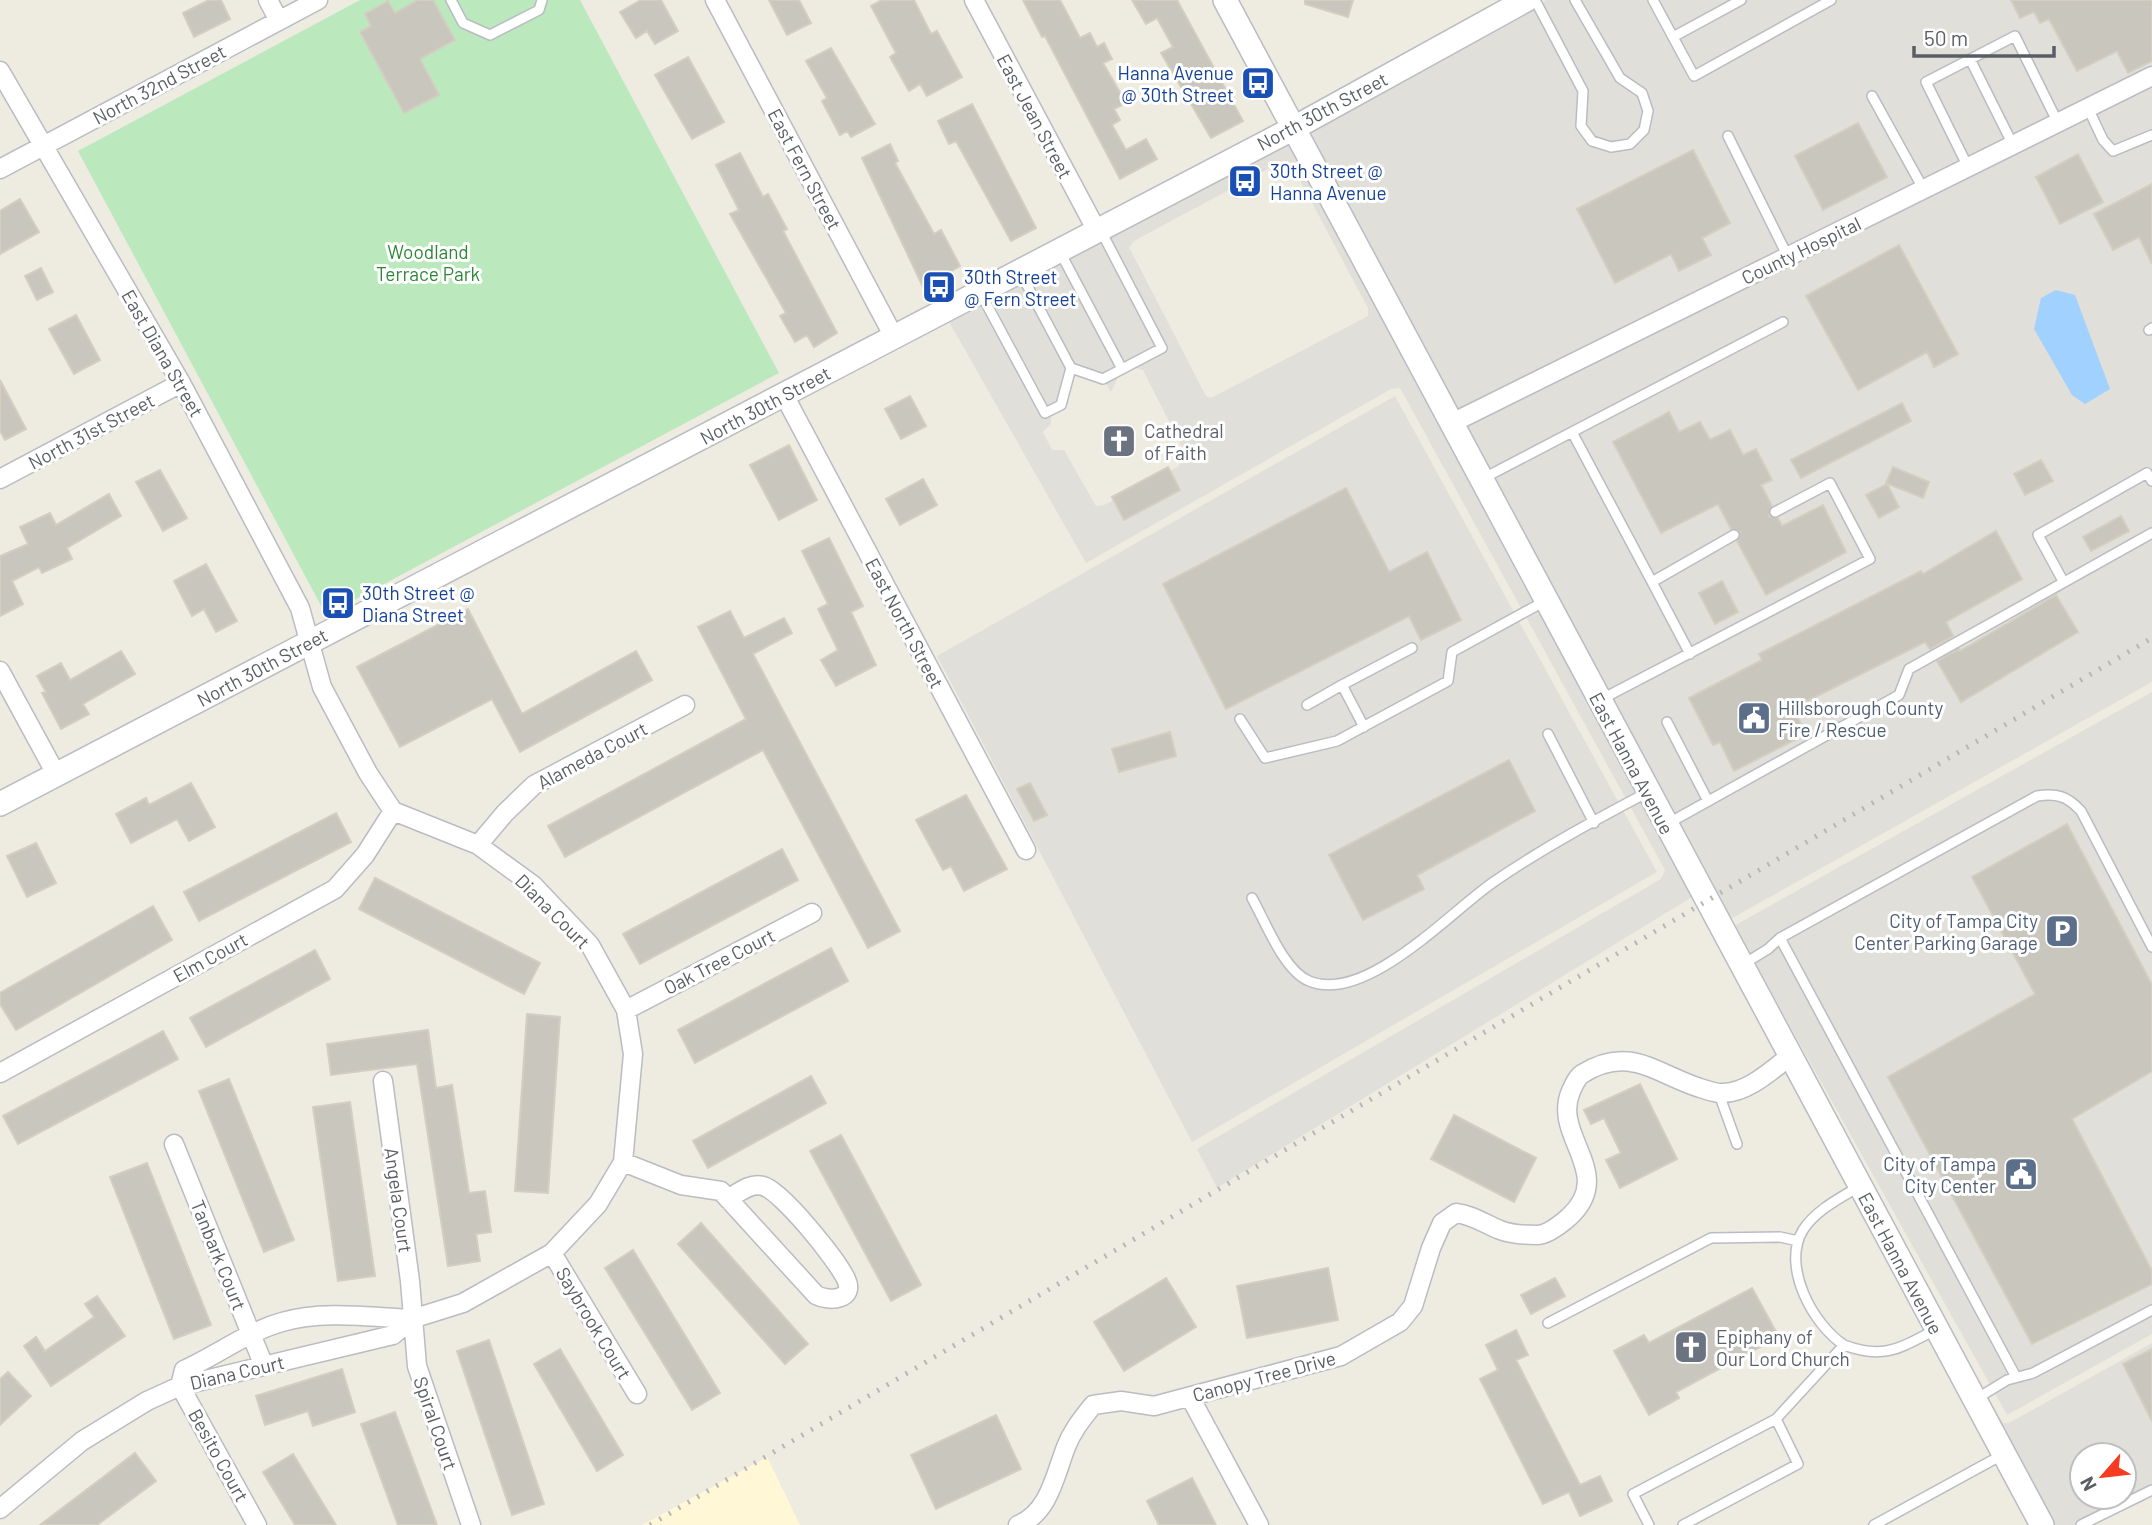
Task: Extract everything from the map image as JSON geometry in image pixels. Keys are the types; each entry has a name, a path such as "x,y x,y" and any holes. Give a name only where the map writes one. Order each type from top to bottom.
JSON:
{"street":[{"path":"268,0 279,21"},
{"name":"North 32nd Street","path":"0,169 318,0"},
{"name":"East Fern Street","path":"715,0 894,337"},
{"name":"East Jean Street","path":"974,0 1099,230"},
{"name":"East Hanna Avenue","path":"1225,0 2042,1525"},
{"name":"North 30th Street","path":"0,804 1294,128 1526,0"},
{"name":"East Diana Street","path":"0,71 181,383 300,608 308,643"},
{"name":"County Hospital","path":"1450,424 2152,76"},
{"name":"North 31st Street","path":"0,479 181,383"},
{"name":"East North Street","path":"784,395 1026,850"},
{"path":"308,643 322,687 368,773 393,811"},
{"path":"0,671 56,775"},
{"name":"Alameda Court","path":"478,845 534,785 685,705"},
{"name":"Diana Court","path":"0,1509 82,1441 147,1401 180,1386 393,1335 412,1320 463,1303 552,1253 598,1204 623,1162 633,1054 625,1010 590,945 533,885 478,845 393,811"},
{"name":"Elm Court","path":"0,1073 335,889 365,855 393,811"},
{"name":"Oak Tree Court","path":"625,1010 812,913"},
{"path":"1719,1094 1745,1087 1790,1056"},
{"name":"Canopy Tree Drive","path":"1018,1525 1025,1522 1045,1501 1066,1446 1077,1425 1093,1405 1121,1401 1154,1406 1341,1356 1400,1321 1413,1306 1431,1248 1442,1223 1457,1213 1469,1215 1503,1232 1541,1235 1564,1222 1582,1205 1587,1189 1583,1156 1566,1118 1566,1104 1578,1076 1596,1066 1618,1060 1639,1061 1667,1077 1719,1094"},
{"name":"Angela Court","path":"383,1081 410,1281 412,1320"},
{"name":"Tanbark Court","path":"174,1144 264,1366"},
{"path":"623,1162 681,1185 721,1191 816,1295 833,1301 840,1299 848,1282 824,1245 763,1185 753,1186 729,1199"},
{"name":"Saybrook Court","path":"552,1253 637,1394"},
{"name":"Diana Court","path":"180,1386 184,1370 252,1333 284,1321 315,1317 412,1320"},
{"name":"Spiral Court","path":"412,1320 416,1366 471,1525"},
{"name":"Besito Court","path":"180,1386 257,1525"},
{"path":"1190,1397 1259,1525"}],"lane":[{"path":"451,0 463,23 490,35 539,10 542,0"},
{"path":"1535,0 1583,91 1581,126 1592,141 1611,147 1629,144 1644,130 1648,111 1642,93 1620,78 1575,0"},
{"path":"1653,0 1693,76 1831,0"},
{"path":"1673,37 1741,0"},
{"path":"1968,167 1926,82 2015,36 2058,123"},
{"path":"1970,59 2013,145"},
{"path":"1872,96 1924,190"},
{"path":"2088,108 2103,140 2113,151 2152,135"},
{"path":"1728,136 1788,257"},
{"path":"1020,272 1072,368 1103,379 1162,348 1099,230"},
{"path":"1059,251 1122,369"},
{"path":"980,293 1045,413 1060,405 1072,368"},
{"path":"1480,480 1783,322"},
{"path":"1572,432 1690,654"},
{"path":"2063,581 2038,535 2147,473 2152,481"},
{"path":"1599,701 1870,559 1830,483 1775,512"},
{"path":"1665,824 1899,695 1909,670 2152,533"},
{"path":"1652,582 1734,535"},
{"path":"1240,719 1265,758 1337,741 1448,681 1452,652 1545,601"},
{"path":"1307,705 1412,648"},
{"path":"1342,685 1364,727"},
{"path":"1667,722 1708,801"},
{"path":"1548,734 1594,823"},
{"path":"1252,898 1283,955 1303,978 1321,984 1350,980 1364,976 1421,943 1494,881 1648,792"},
{"path":"1741,965 1768,949 1780,938 2036,796 2054,793 2070,800 2081,811 2152,947"},
{"path":"1780,938 2016,1377"},
{"path":"1719,1094 1737,1144"},
{"path":"1860,1186 1817,1214 1804,1228 1798,1241 1797,1270 1803,1289 1830,1336 1860,1352 1883,1353 1903,1348 1936,1329"},
{"path":"1548,1323 1711,1238 1780,1237 1798,1241"},
{"path":"1975,1400 2016,1377 2033,1373 2152,1310"},
{"path":"1649,1525 1633,1494 1776,1419 1844,1345"},
{"path":"1683,1525 1798,1464 1776,1419"},
{"path":"1874,1525 2004,1454"},
{"path":"2081,1525 2152,1490"}],"shaded area":[{"path":"1546,0 2152,0 2152,65 1455,411 1308,131"},
{"path":"2152,87 2152,682 1729,920 1464,428"},
{"path":"1288,141 1692,897 1217,1188 1197,1149 1661,879 1665,870 1400,388 1391,389 1086,563 948,320","holes":["1277,164 1295,171 1368,308 1368,316 1211,398 1206,396 1129,247 1134,241","1135,368 1143,370 1181,445 1182,462 1176,468 1104,505 1096,506 1064,450 1052,450 1043,432 1051,424 1051,413 1069,403 1065,392 1072,378 1082,373 1105,382 1111,392 1118,377"]},
{"path":"1395,396 1657,872 1192,1142 937,656"},
{"path":"2152,692 2152,1334 2007,1415 1734,926"},
{"path":"1950,1332 2003,1423 2009,1423 2152,1343 2152,1485 2138,1493 2138,1441 2068,1441 2068,1511 2104,1511 2078,1525 2054,1525"},
{"path":"767,1457 800,1525 642,1525"}],"green space":[{"name":"Woodland Terrace Park","path":"360,0 580,0 779,373 326,615 78,151"}],"water":[{"path":"2056,290 2075,295 2110,389 2085,404 2072,395 2034,329 2041,298"}],"building":[{"path":"209,0 221,0 230,19 194,37 183,13"},
{"path":"418,0 433,0 455,40 420,59 439,95 404,113 360,32 371,26 365,14 388,1 395,13"},
{"path":"641,0 661,0 678,31 655,44 647,31 636,38 620,12"},
{"path":"769,0 799,0 811,23 787,35"},
{"path":"882,0 914,0 931,34 937,31 962,77 927,96 920,84 909,91 890,57 896,53 871,6"},
{"path":"1023,0 1060,0 1080,38 1090,33 1097,47 1104,43 1112,59 1103,63 1126,103 1114,109 1120,120 1112,125 1126,150 1146,139 1157,159 1120,179 1045,36 1042,37"},
{"path":"1132,0 1177,0 1243,121 1211,138 1161,53 1173,47 1157,18 1146,24"},
{"path":"1305,0 1353,0 1348,17 1305,4"},
{"path":"2011,0 2152,0 2152,61 2128,73 2117,51 2077,71 2049,19 2040,23 2034,12 2020,18"},
{"path":"831,48 875,124 851,137 847,131 840,135 822,101 827,98 806,61"},
{"path":"688,57 724,122 692,139 655,75"},
{"path":"972,104 1036,228 1011,241 956,141 949,144 938,121"},
{"path":"1858,123 1887,177 1823,210 1795,156"},
{"path":"890,144 898,161 895,163 934,234 941,230 960,266 923,287 862,158"},
{"path":"1693,150 1730,223 1702,238 1711,255 1679,271 1671,254 1615,283 1577,209"},
{"path":"740,153 763,197 768,194 787,229 783,231 837,333 814,347 807,335 795,342 780,316 786,313 730,214 739,210 716,165"},
{"path":"2078,154 2103,202 2060,224 2036,177"},
{"path":"2152,184 2152,264 2139,237 2113,250 2094,214"},
{"path":"20,199 39,232 0,254 0,211"},
{"path":"1899,245 1958,354 1934,367 1927,352 1858,390 1806,296"},
{"path":"41,268 53,292 37,300 25,276"},
{"path":"76,315 100,360 74,374 49,329"},
{"path":"0,380 26,429 5,440 0,431"},
{"path":"910,396 926,426 901,439 885,409"},
{"path":"1902,403 1911,421 1801,478 1791,460"},
{"path":"1669,412 1679,432 1700,422 1710,440 1730,430 1743,455 1756,449 1772,480 1761,485 1772,506 1769,516 1778,518 1782,526 1823,505 1846,552 1766,595 1737,541 1740,532 1731,529 1718,504 1661,533 1613,442"},
{"path":"789,445 817,500 779,520 750,465"},
{"path":"2041,460 2053,481 2025,495 2014,474"},
{"path":"1168,467 1180,490 1124,520 1112,497"},
{"path":"1893,467 1929,482 1923,498 1886,483"},
{"path":"160,470 187,518 163,531 136,482"},
{"path":"923,479 937,505 900,525 886,499"},
{"path":"1887,484 1899,507 1879,518 1866,495"},
{"path":"1346,488 1389,572 1427,552 1461,620 1421,640 1409,616 1226,709 1163,584"},
{"path":"109,494 121,516 67,548 72,559 42,573 39,567 12,581 23,604 0,616 0,556 28,544 20,527 50,513 56,525"},
{"path":"2121,516 2129,531 2091,551 2083,537"},
{"path":"1996,531 2022,579 1946,622 1953,636 1930,649 1925,642 1793,708 1806,734 1734,771 1720,742 1713,745 1689,698 1762,660 1759,654 1921,571 1923,574"},
{"path":"829,538 863,606 851,612 876,665 836,686 821,660 838,650 818,609 828,604 802,551"},
{"path":"206,564 237,621 216,632 204,609 192,616 174,581"},
{"path":"1722,581 1738,612 1715,624 1699,593"},
{"path":"2056,595 2078,632 1961,702 1937,661 1959,649 1960,651"},
{"path":"468,609 522,714 636,651 652,680 520,752 492,699 400,747 357,667"},
{"path":"730,611 744,638 784,618 792,633 753,654 900,931 868,948 763,750 565,857 548,826 746,719 698,627"},
{"path":"121,651 135,674 83,704 89,714 61,729 42,693 46,692 37,676 61,663 70,680"},
{"path":"1170,732 1176,756 1119,772 1112,749"},
{"path":"1509,760 1535,811 1417,875 1424,889 1363,920 1329,855"},
{"path":"191,783 215,827 189,841 177,819 131,843 116,814 146,798 149,805"},
{"path":"1030,783 1047,815 1034,821 1017,789"},
{"path":"966,795 1007,869 964,891 951,866 943,870 916,820"},
{"path":"336,813 351,842 199,921 184,892"},
{"path":"2067,824 2152,985 2152,1071 2072,1119 2152,1271 2152,1284 2032,1344 1888,1077 2035,994 1972,877"},
{"path":"36,843 56,883 27,897 7,856"},
{"path":"782,849 798,880 640,964 623,934"},
{"path":"375,878 540,963 524,994 359,909"},
{"path":"153,906 172,940 16,1030 0,1004 0,993"},
{"path":"831,948 848,981 695,1063 678,1030"},
{"path":"315,950 330,979 206,1047 190,1018"},
{"path":"527,1014 560,1017 548,1193 515,1191"},
{"path":"428,1030 436,1088 452,1085 469,1193 485,1191 491,1232 476,1234 480,1261 448,1266 417,1064 331,1075 327,1044"},
{"path":"163,1031 178,1059 18,1144 3,1116"},
{"path":"811,1076 826,1103 708,1168 693,1141"},
{"path":"229,1079 294,1240 264,1252 199,1091"},
{"path":"1640,1084 1677,1159 1620,1188 1606,1160 1621,1153 1604,1118 1591,1124 1584,1110"},
{"path":"350,1102 375,1276 338,1281 313,1107"},
{"path":"1454,1115 1536,1158 1514,1202 1431,1159"},
{"path":"841,1135 921,1285 891,1301 810,1151"},
{"path":"147,1163 211,1325 174,1339 110,1177"},
{"path":"701,1223 808,1344 785,1364 678,1244"},
{"path":"633,1250 720,1393 692,1410 605,1268"},
{"path":"1328,1268 1338,1320 1247,1338 1237,1286"},
{"path":"1166,1278 1196,1327 1124,1371 1094,1322"},
{"path":"1555,1278 1565,1296 1531,1314 1521,1295"},
{"name":"Epiphany of Our Lord Church","path":"1752,1288 1779,1337 1676,1392 1679,1398 1649,1415 1614,1351 1644,1335 1649,1343"},
{"path":"97,1296 125,1336 51,1386 24,1346 36,1337 45,1351 94,1317 85,1304"},
{"path":"1516,1330 1528,1355 1516,1360 1580,1485 1600,1476 1612,1501 1580,1516 1569,1492 1543,1504 1480,1379 1498,1370 1486,1345"},
{"path":"489,1340 544,1504 512,1515 457,1351"},
{"path":"560,1349 623,1455 597,1471 534,1364"},
{"path":"2152,1349 2152,1421 2123,1364"},
{"path":"342,1369 355,1412 313,1426 308,1411 265,1425 256,1396"},
{"path":"8,1372 31,1396 0,1425 0,1379"},
{"path":"395,1412 437,1525 398,1525 361,1424"},
{"path":"996,1415 1021,1469 936,1509 911,1455"},
{"path":"135,1453 156,1481 97,1525 40,1525"},
{"path":"293,1454 336,1525 295,1525 263,1472"},
{"path":"1192,1478 1216,1525 1159,1525 1147,1501"}],"railway":[{"path":"650,1525 2152,638"}],"place":[{"name":"Hanna Avenue @ 30th Street","path":"1258,83"},
{"name":"30th Street @ Hanna Avenue","path":"1245,181"},
{"name":"30th Street @ Fern Street","path":"939,287"},
{"name":"Cathedral of Faith","path":"1119,441"},
{"name":"30th Street @ Diana Street","path":"338,603"},
{"name":"Hillsborough County Fire / Rescue","path":"1754,718"},
{"name":"City of Tampa City Center Parking Garage","path":"2062,931"},
{"name":"City of Tampa City Center","path":"2021,1174"},
{"name":"Epiphany of Our Lord Church","path":"1691,1347"}]}
